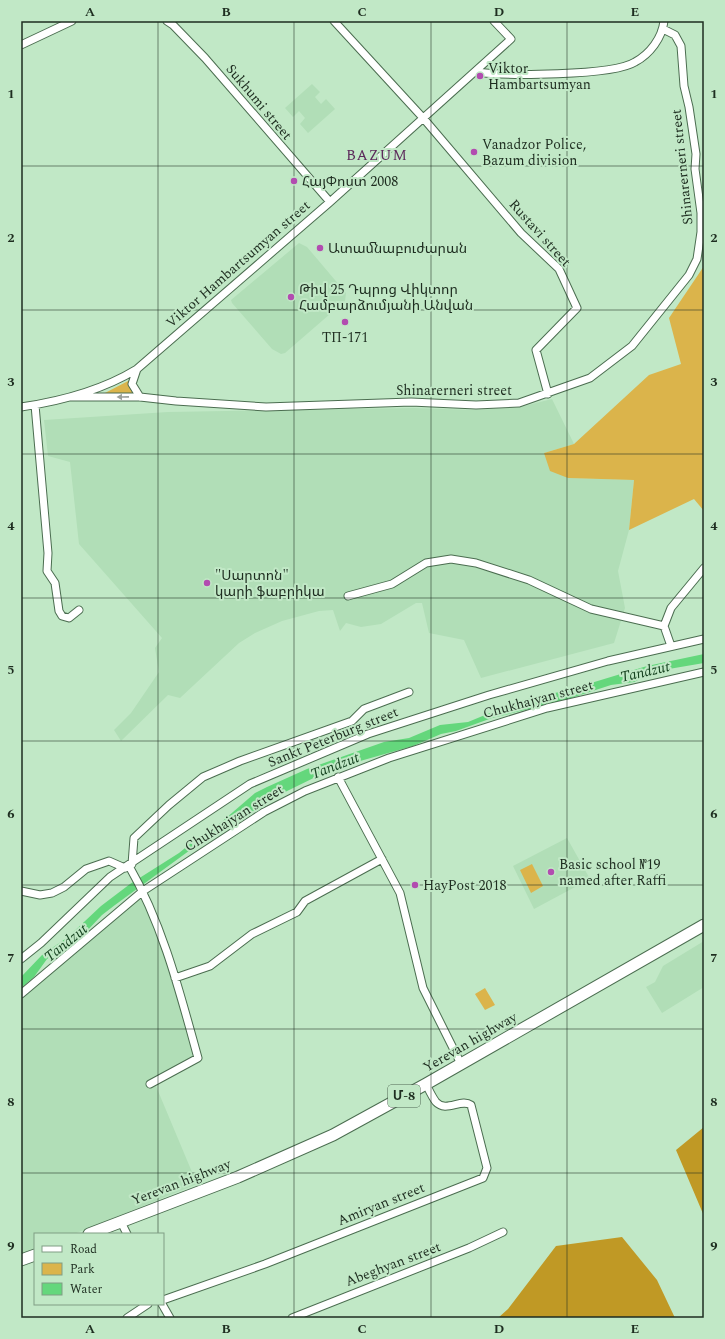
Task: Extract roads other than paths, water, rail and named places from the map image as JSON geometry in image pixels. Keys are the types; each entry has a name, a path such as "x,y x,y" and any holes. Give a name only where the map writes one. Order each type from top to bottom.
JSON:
{"highway":[{"name":"Yerevan highway","path":"91,1233 286,1157 333,1135 426,1084 704,925"},
{"path":"21,1260 34,1255"}],"street":[{"path":"21,45 72,21"},
{"name":"Sukhumi street","path":"167,21 186,37 330,202"},
{"path":"334,21 424,119"},
{"name":"Viktor Hambartsumyan street","path":"21,407 71,397 116,382 137,369 330,202 424,119 511,39 494,21"},
{"path":"476,72 505,74 593,71 622,67 634,63 645,55 663,29 664,21"},
{"name":"Shinarerneri street","path":"71,397 140,397 176,401 266,406 411,402 476,406 519,403 590,378 632,346 689,275 697,258 702,232 701,213 695,169 696,154 689,107 684,86 681,46 675,35 663,29"},
{"name":"Rustavi street","path":"424,119 521,233 559,269 577,308 536,350 548,394"},
{"path":"137,369 132,384 140,397"},
{"path":"34,405 48,553 47,571 54,583 59,611 62,616 69,618 79,610"},
{"path":"348,596 392,584 426,563 451,559 476,563 529,580 591,609 664,626"},
{"path":"671,646 664,626 671,608 704,568"},
{"name":"Sankt Peterburg street","path":"21,958 41,942 110,877 129,866 250,784 368,734 489,695 608,661 704,639"},
{"name":"Chukhajyan street","path":"21,994 142,889 264,812 338,776 429,744 547,708 704,672"},
{"path":"150,1084 198,1058 176,978 142,889 129,866 132,843 137,834 203,777 240,761 352,721 364,709 409,692"},
{"path":"338,776 400,893 424,988 461,1064"},
{"path":"176,978 210,966 252,934 297,912 305,900 382,859"},
{"path":"21,891 40,895 52,893 64,887 86,869 109,861 129,866"},
{"name":"Amiryan street","path":"164,1300 265,1264 483,1178 487,1168 471,1105 465,1103 452,1106 441,1105 436,1102 426,1084"},
{"path":"121,1222 126,1233"},
{"name":"Abeghyan street","path":"292,1318 469,1248 503,1232"},
{"path":"127,1318 146,1305"},
{"path":"163,1305 170,1318"}],"water":[{"name":"Tandzut","path":"704,654 704,663 657,671 634,682 611,685 562,701 492,718 456,731 441,734 413,746 332,769 283,793 271,797 251,813 197,845 115,905 102,915 84,934 47,959 34,977 21,988 21,977 42,955 68,937 101,906 130,884 179,853 201,835 218,825 255,793 267,787 307,769 384,742 409,738 440,725 468,722 519,701 568,690 647,666"}],"place":[{"name":"Viktor Hambartsumyan","path":"480,76"},
{"name":"Vanadzor Police, Bazum division","path":"474,152"},
{"name":"ՀայՓոստ 2008","path":"294,181"},
{"name":"Ատամնաբուժարան","path":"320,248"},
{"name":"Թիվ 25 Դպրոց Վիկտոր Համբարձումյանի Անվան","path":"291,297"},
{"name":"ТП-171","path":"345,322"},
{"name":"\"Սարտոն\" կարի ֆաբրիկա","path":"207,583"},
{"name":"Basic school №19 named after Raffi","path":"551,872"},
{"name":"HayPost 2018","path":"415,885"}],"district":[{"name":"BAZUM","path":"377,155"}]}
